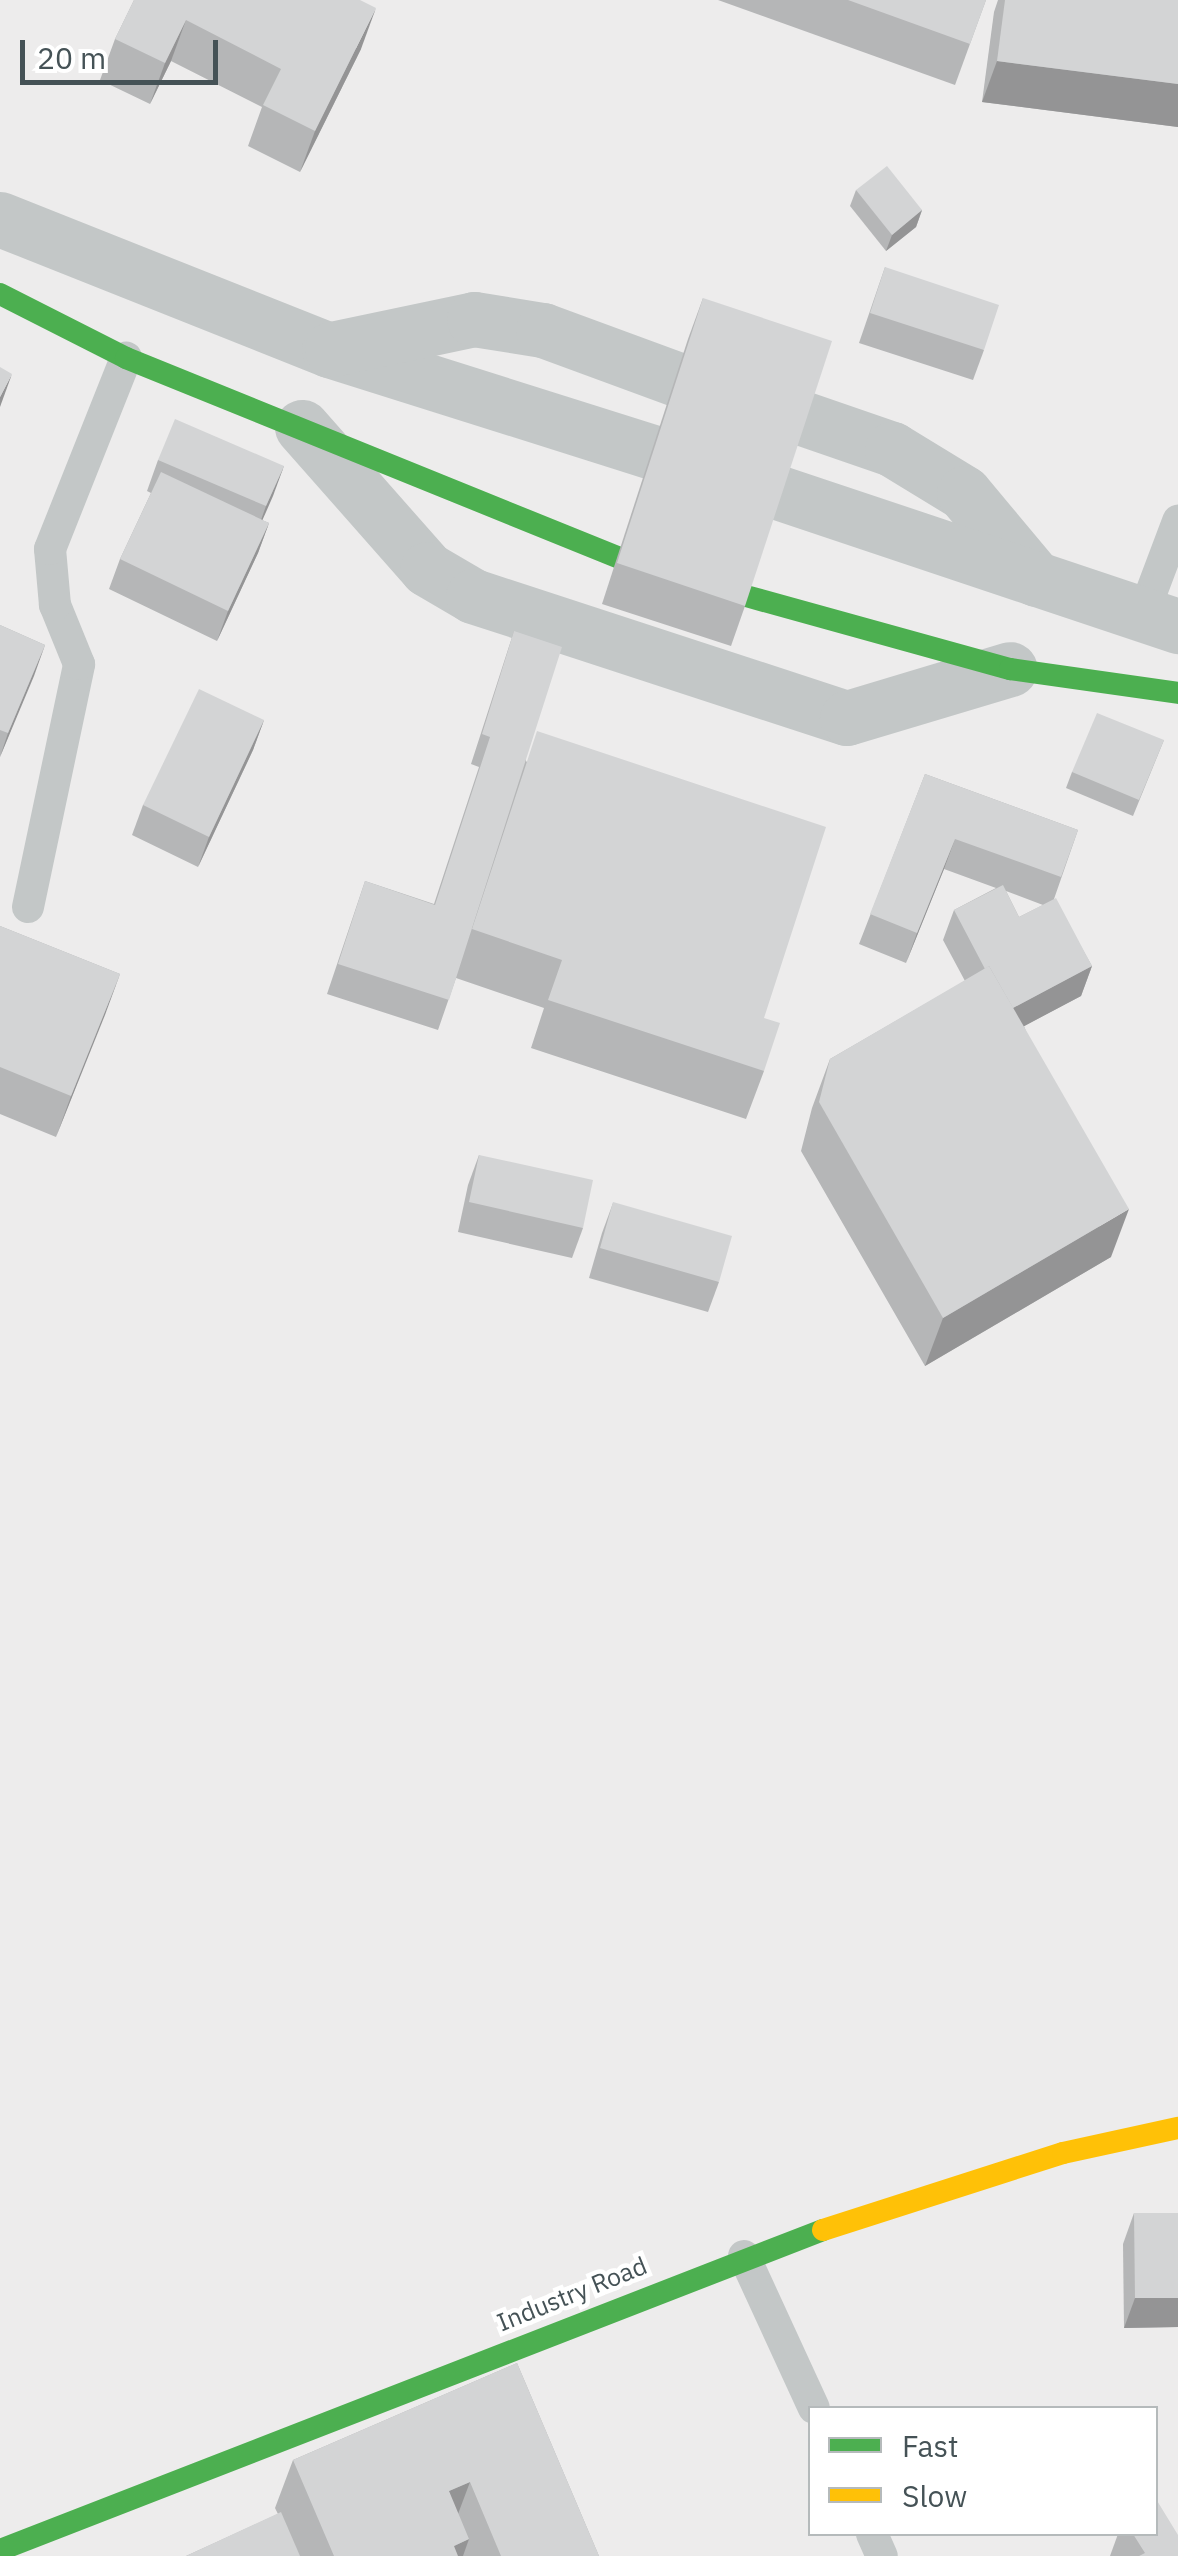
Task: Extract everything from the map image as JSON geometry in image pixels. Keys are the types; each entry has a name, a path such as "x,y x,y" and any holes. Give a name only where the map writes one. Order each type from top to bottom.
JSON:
{"street":[{"path":"0,220 329,350 652,452"},
{"path":"0,294 126,358 617,557"},
{"path":"329,350 474,319 543,330 676,379"},
{"path":"804,419 892,448 964,493 1038,581"},
{"path":"302,427 426,569 474,596 847,718 1010,669"},
{"path":"780,494 1160,621"},
{"path":"746,596 1010,669 1178,693"},
{"name":"Industry Road","path":"0,2550 744,2256 1062,2153 1178,2128"}],"lane":[{"path":"28,907 79,664 55,605 50,549 126,358"},
{"path":"1160,621 1178,521"},
{"path":"744,2256 813,2406"}],"building":[{"path":"134,0 360,0 376,8 315,131 263,105 281,69 186,20 165,63 115,39"},
{"path":"848,0 986,0 970,44"},
{"path":"1005,0 1178,0 1178,84 997,61"},
{"path":"887,166 922,210 892,235 856,190"},
{"path":"885,267 999,305 984,350 870,313"},
{"path":"703,298 832,341 745,606 617,563"},
{"path":"0,367 12,374 0,397"},
{"path":"175,419 284,466 266,506 158,460"},
{"path":"161,472 269,523 228,611 120,559"},
{"path":"0,625 45,645 8,733 0,730"},
{"path":"514,631 562,647 449,1000 338,964 365,881 435,905 490,737 482,734"},
{"path":"199,689 264,720 209,837 143,805"},
{"path":"1097,713 1164,740 1139,800 1072,772"},
{"path":"537,731 826,827 764,1018 780,1023 764,1071 548,1000 562,960 472,929"},
{"path":"925,774 1078,830 1061,877 955,839 917,933 870,914"},
{"path":"1003,885 1019,917 1056,898 1092,966 1013,1008 989,966 985,969 954,910"},
{"path":"0,926 120,974 71,1096 0,1067"},
{"path":"989,966 1129,1209 943,1318 819,1102 830,1059"},
{"path":"479,1155 593,1180 583,1228 469,1202"},
{"path":"613,1202 732,1236 719,1282 600,1248"},
{"path":"1134,2213 1178,2213 1178,2298 1135,2298"},
{"path":"517,2363 599,2556 501,2556 470,2482 449,2491 469,2539 454,2546 458,2556 334,2556 293,2460"},
{"path":"1158,2502 1178,2535 1178,2556 1139,2556 1145,2553 1134,2536 1158,2536"},
{"path":"281,2512 300,2556 186,2556"}],"traffic: fast":[{"path":"0,294 126,358 617,557"},
{"path":"746,596 1010,669 1178,693"},
{"path":"0,2550 823,2230"}],"traffic: slow":[{"path":"823,2230 1063,2153 1178,2128"}]}
